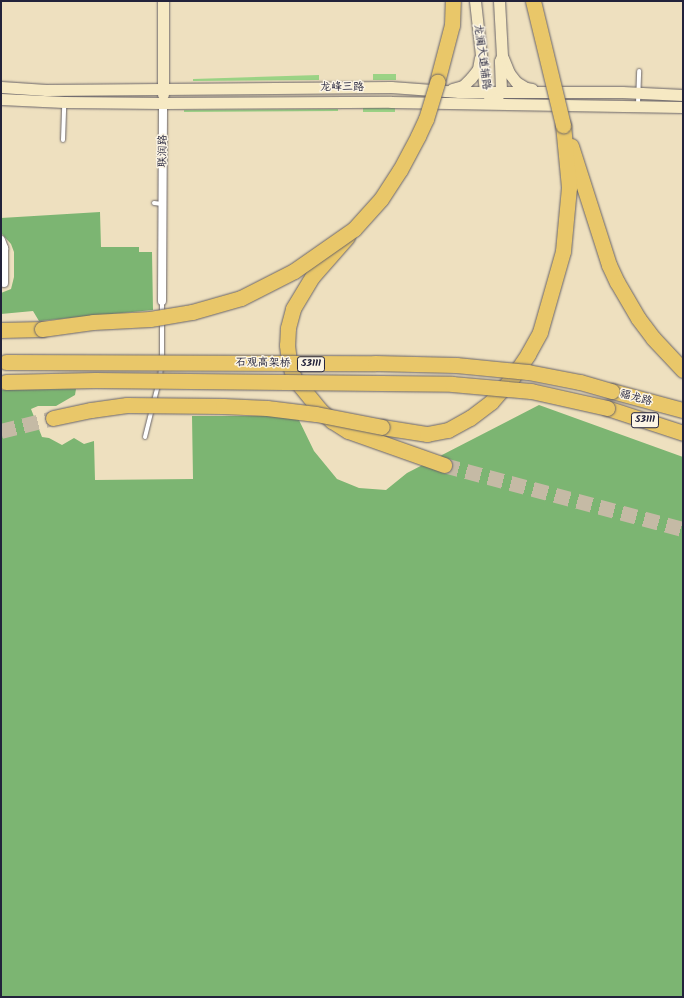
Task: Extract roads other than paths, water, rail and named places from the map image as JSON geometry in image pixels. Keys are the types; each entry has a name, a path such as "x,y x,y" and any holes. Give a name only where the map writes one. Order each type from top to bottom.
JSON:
{"highway":[{"path":"442,87 446,1"},
{"path":"444,466 348,432 332,421 302,390 294,378 289,362 287,345 288,328 294,308 312,277 381,199 400,170 442,87 452,25 453,1"},
{"path":"533,1 563,125 610,265 617,282 638,318 653,338 683,370"},
{"path":"53,418 91,410 127,405 223,406 281,410 427,434 448,430 470,418 491,402 512,378 540,332 558,271 567,215 569,186 563,125"},
{"path":"1,330 42,329 93,322 162,317 192,312 228,303 282,278 312,260 354,229"},
{"name":"石观高架桥","path":"4,362 375,363 449,365 528,372 580,382 612,391"},
{"name":"石观高架桥","path":"4,382 110,380 452,384 531,391 608,408"},
{"name":"福龙路","path":"612,391 683,410"},
{"name":"福龙路","path":"608,408 683,433"}],"main road":[{"name":"联润路","path":"163,1 163,103"},
{"name":"龙澜大道辅路","path":"475,1 480,56 483,62 485,91 494,103 501,91 500,61 502,56 499,1"},
{"path":"442,87 463,86 478,69 480,56"},
{"path":"502,56 509,73 516,82 526,88 541,92"},
{"name":"龙峰三路","path":"1,87 46,90 442,87 485,91 683,95"},
{"name":"龙峰三路","path":"1,99 64,102 494,103 683,107"}],"street":[{"name":"联润路","path":"162,301 158,203 163,103"},
{"path":"1,240 5,255 4,282"}],"lane":[{"path":"638,71 638,105"},
{"path":"63,140 64,102"},
{"path":"145,437 162,368 162,301"}],"tunnel":[{"path":"1,431 53,418"},
{"path":"444,465 683,529"}]}
